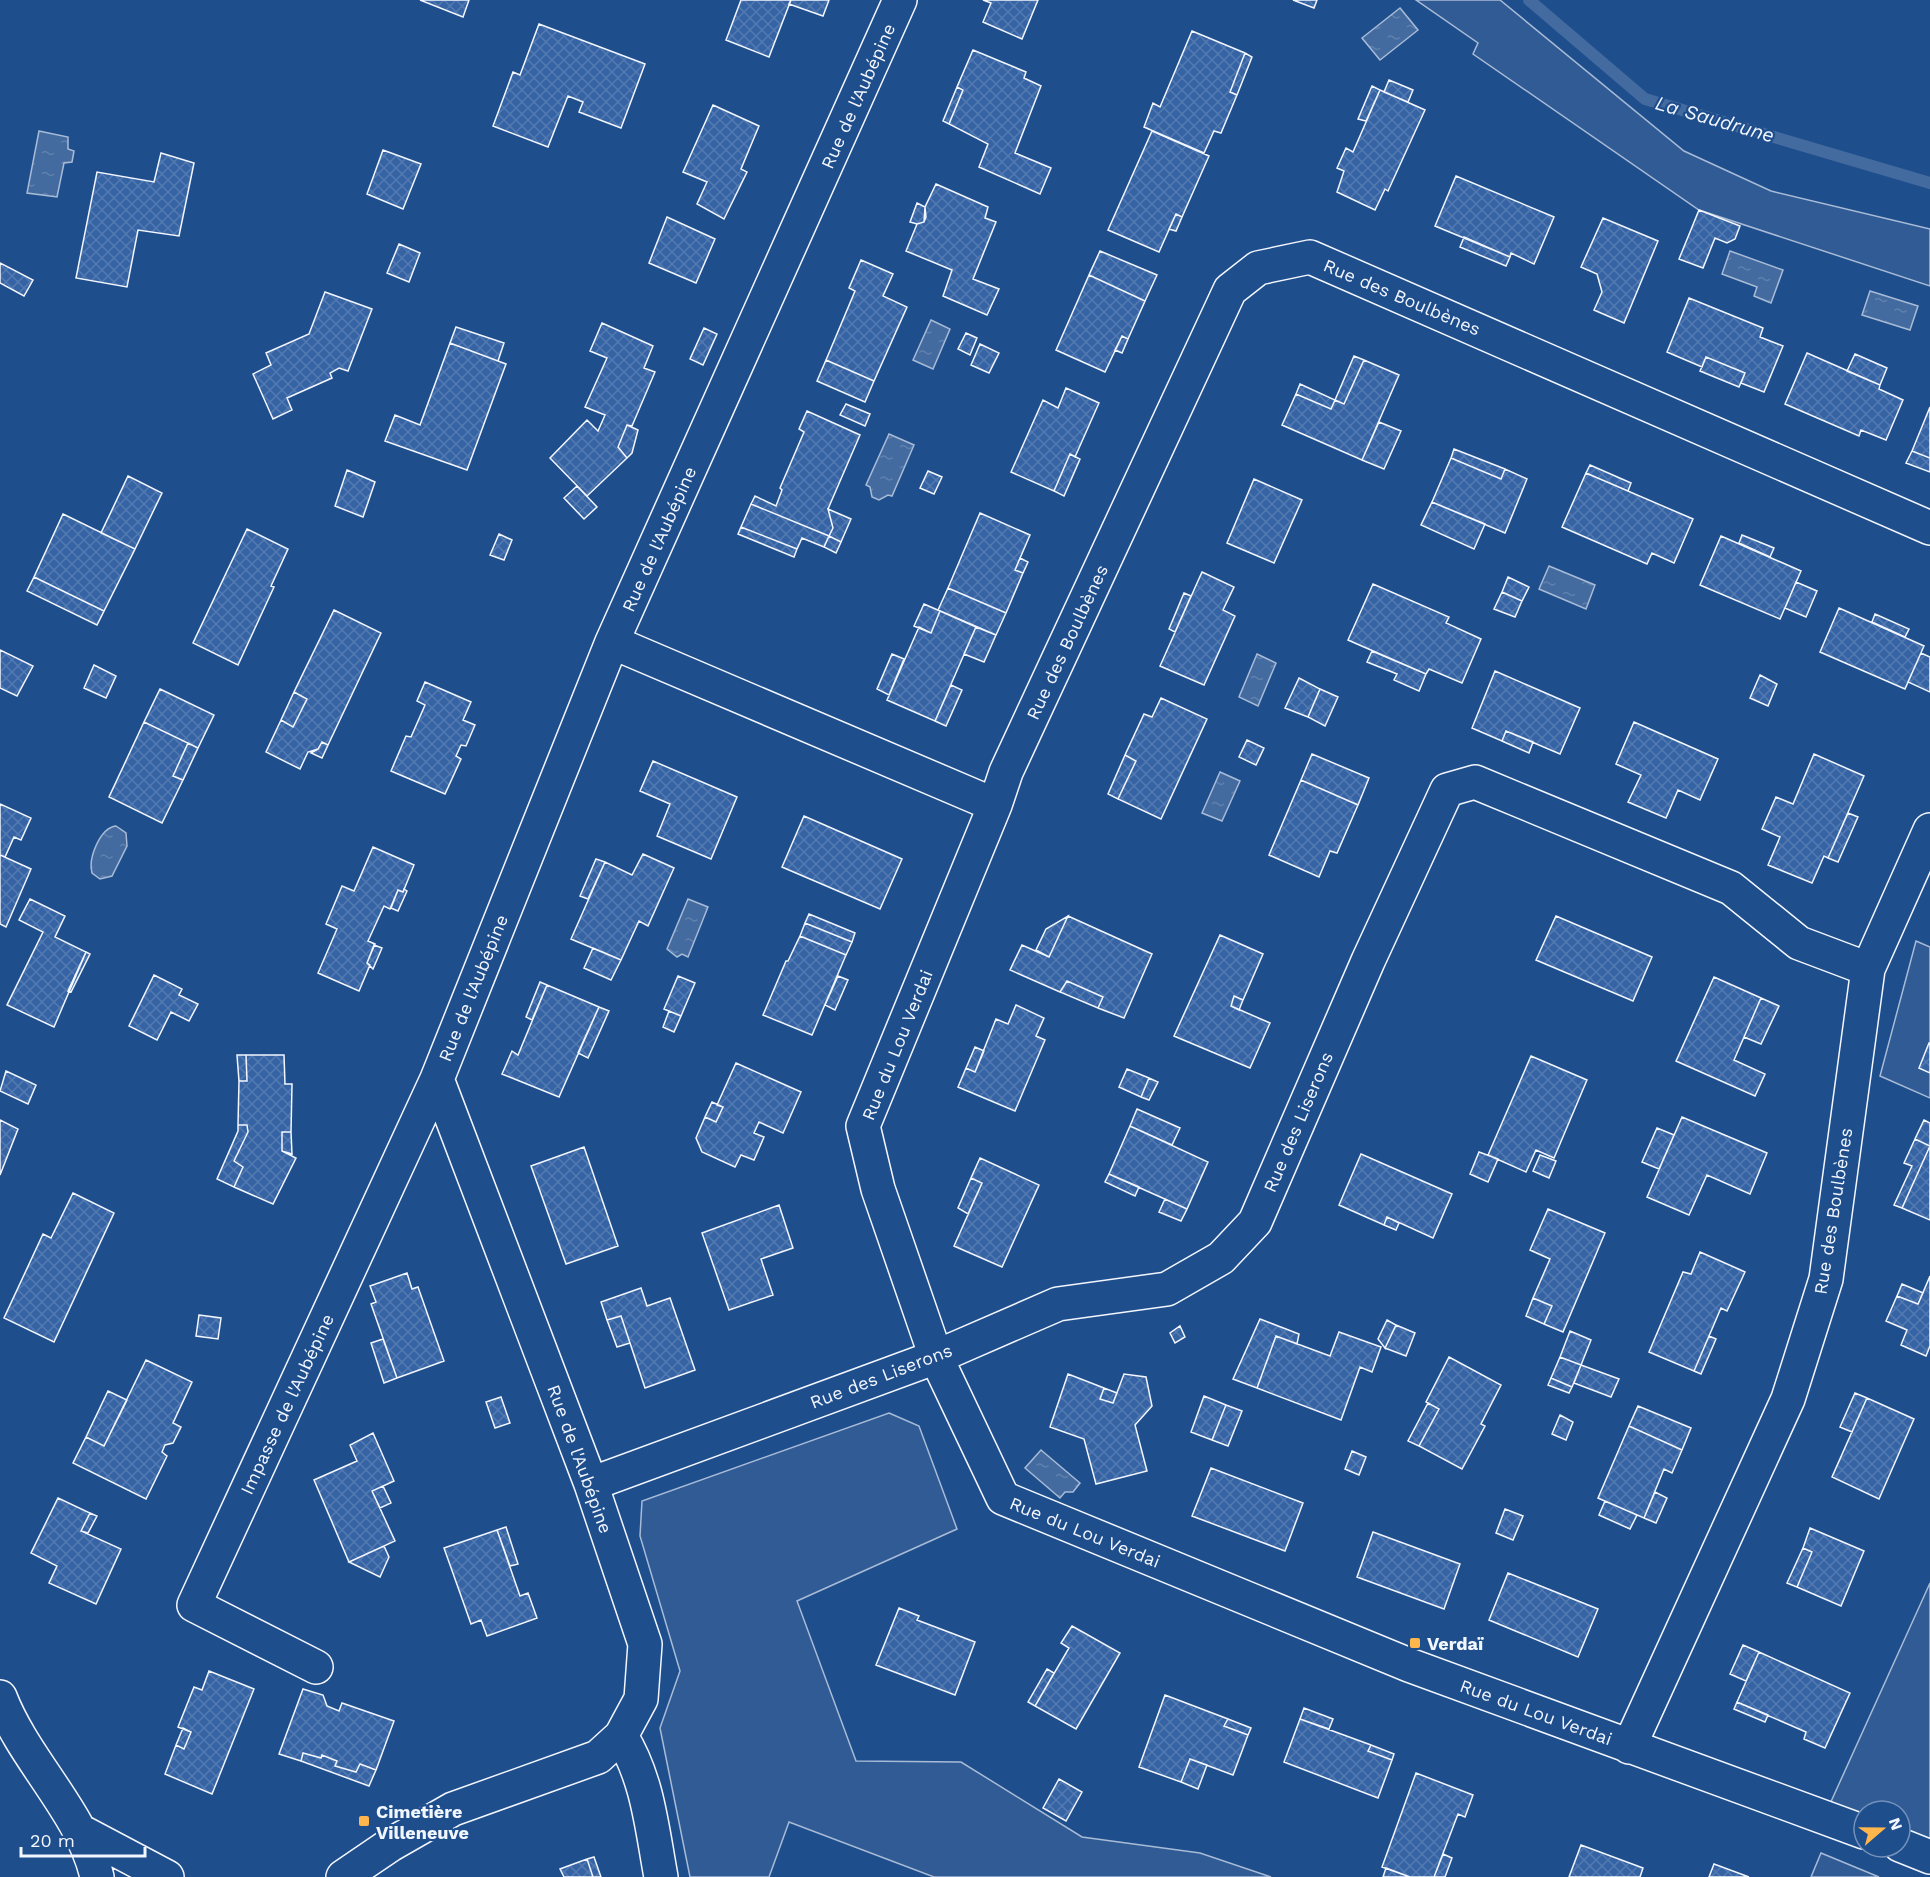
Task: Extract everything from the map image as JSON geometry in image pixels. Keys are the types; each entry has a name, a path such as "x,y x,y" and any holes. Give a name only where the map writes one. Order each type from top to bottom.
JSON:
{"street":[{"name":"Rue de l'Aubépine","path":"343,1877 390,1845 453,1809 598,1758 621,1736 641,1699 645,1644 591,1484 437,1079 612,642 900,0"},
{"name":"Rue des Boulbènes","path":"1006,772 1230,290 1258,268 1310,257 1930,528"},
{"path":"612,642 995,805"},
{"name":"Rue du Lou Verdai","path":"1006,772 995,805 863,1126 878,1189 936,1357 1003,1498 1409,1665 1852,1828"},
{"name":"Rue des Liserons","path":"591,1484 936,1357 1058,1304 1167,1289 1221,1258 1255,1222 1368,961 1447,790 1475,782 1731,888 1799,943 1868,969"},
{"name":"Rue des Boulbènes","path":"1629,1747 1788,1399 1826,1279 1868,969 1930,830"},
{"name":"Impasse de l'Aubépine","path":"315,1667 194,1605 437,1079"},
{"path":"0,1697 6,1714 48,1785 82,1832 97,1877"},
{"path":"621,1736 631,1753 644,1785 661,1877"},
{"path":"82,1832 167,1877"}],"shaded area":[{"path":"1416,0 1500,0 1684,151 1771,191 1930,229 1930,286 1699,210 1473,54 1478,43"},
{"path":"1916,941 1930,947 1930,1098 1880,1076"},
{"path":"889,1413 919,1426 957,1529 797,1601 856,1761 961,1762 1082,1837 1200,1853 1271,1877 934,1877 789,1822 769,1877 690,1877 660,1728 680,1671 640,1536 642,1501"},
{"path":"1930,1583 1930,1850 1912,1842 1912,1799 1852,1799 1852,1816 1829,1806"},
{"path":"1821,1853 1879,1877 1811,1877"}],"water":[{"path":"1400,8 1418,30 1380,60 1362,38"},
{"path":"39,131 68,137 68,149 74,151 72,162 64,163 57,197 27,193"},
{"path":"1730,251 1783,270 1771,303 1754,296 1757,287 1722,274"},
{"path":"1870,291 1918,306 1910,330 1862,315"},
{"path":"931,320 950,329 933,369 913,360"},
{"path":"889,434 914,445 892,496 888,495 879,500 872,497 870,487 866,485"},
{"path":"1549,566 1595,585 1586,609 1539,589"},
{"path":"1257,654 1276,663 1258,706 1239,697"},
{"path":"1220,772 1240,781 1222,821 1202,813"},
{"path":"116,826 126,833 127,846 112,876 100,879 92,873 94,852 105,832"},
{"path":"688,899 708,907 688,957 682,954 677,957 667,949"},
{"path":"1041,1450 1080,1483 1073,1492 1065,1492 1060,1498 1025,1468"}],"building":[{"path":"420,0 469,0 463,17"},
{"path":"741,0 791,0 769,57 726,40"},
{"path":"791,0 829,0 823,16 789,4"},
{"path":"983,0 1038,0 1022,39 983,22 991,3"},
{"path":"1293,0 1317,0 1314,8"},
{"path":"539,24 645,64 621,128 579,112 583,102 568,96 548,147 493,126 513,72 520,75"},
{"path":"1192,31 1245,53 1230,92 1237,95 1221,133 1214,131 1204,153 1144,127 1153,103 1160,107"},
{"path":"973,50 1026,72 1024,78 1041,86 1015,153 1051,168 1040,194 979,167 988,144 949,124 963,90 957,87"},
{"path":"1245,53 1252,57 1237,95 1230,92"},
{"path":"1389,80 1413,90 1408,102 1384,92"},
{"path":"1372,86 1380,90 1366,121 1358,119"},
{"path":"957,87 963,90 949,124 943,121"},
{"path":"1380,90 1425,110 1388,191 1385,189 1375,210 1337,192 1344,171 1337,168 1346,148 1353,152"},
{"path":"713,105 759,126 741,169 747,172 724,219 697,204 707,182 683,172"},
{"path":"1152,131 1209,156 1182,217 1176,214 1159,252 1108,230"},
{"path":"383,150 421,164 403,209 367,194"},
{"path":"161,153 194,163 179,236 138,230 127,287 76,278 97,172 154,182"},
{"path":"1456,176 1554,217 1534,264 1511,253 1510,257 1435,226"},
{"path":"936,184 988,207 985,218 996,222 973,279 999,289 987,315 943,296 952,270 906,251 917,224 924,222 925,207"},
{"path":"917,203 925,207 926,217 924,222 917,224 910,222"},
{"path":"1699,210 1740,226 1735,239 1727,243 1715,238 1703,268 1679,259"},
{"path":"1176,214 1182,217 1176,231 1169,229"},
{"path":"667,217 715,239 696,283 649,263"},
{"path":"1603,218 1658,241 1624,323 1594,310 1602,292 1597,274 1581,267"},
{"path":"1464,237 1510,257 1506,266 1460,247"},
{"path":"399,244 420,253 409,282 387,273"},
{"path":"1100,251 1157,275 1145,301 1089,275"},
{"path":"861,260 893,274 883,296 907,307 874,381 826,360 855,291 849,288"},
{"path":"0,263 33,280 24,296 0,283"},
{"path":"1089,275 1145,301 1128,339 1122,336 1105,372 1056,350"},
{"path":"325,292 372,309 348,371 339,368 330,373 332,378 287,398 292,410 273,419 253,374 271,365 266,353 309,334"},
{"path":"1689,298 1763,328 1760,337 1783,346 1764,392 1741,383 1745,373 1706,357 1702,367 1667,352"},
{"path":"602,323 653,346 644,368 655,372 632,426 627,425 618,447 627,458 587,496 550,458 587,420 598,431 605,415 585,407 607,358 590,351"},
{"path":"456,327 504,343 498,361 450,343"},
{"path":"704,328 717,334 703,365 690,359"},
{"path":"966,333 977,338 970,355 958,349"},
{"path":"1122,336 1128,339 1122,353 1115,350"},
{"path":"450,343 506,364 467,470 385,441 395,415 420,425"},
{"path":"980,344 999,353 989,373 971,365"},
{"path":"1807,353 1880,385 1879,389 1903,400 1886,440 1861,430 1859,436 1785,404"},
{"path":"1855,354 1887,368 1880,385 1847,371"},
{"path":"1354,356 1364,360 1344,404 1335,400"},
{"path":"1706,357 1745,373 1739,387 1700,371"},
{"path":"826,360 874,381 865,402 817,381"},
{"path":"1364,360 1399,375 1362,460 1282,425 1296,394 1331,409 1335,400 1344,404"},
{"path":"1300,384 1335,400 1331,409 1296,394"},
{"path":"1066,388 1099,403 1075,457 1070,454 1054,491 1011,472 1043,400 1058,408"},
{"path":"846,404 870,414 865,426 840,415"},
{"path":"1930,407 1930,458 1912,451"},
{"path":"807,411 860,435 828,509 833,528 829,536 751,504 755,496 776,506 782,490 780,488 804,432 799,429"},
{"path":"1379,422 1401,431 1384,469 1362,460"},
{"path":"627,425 638,430 632,453 627,458 618,447"},
{"path":"1454,449 1505,469 1501,479 1451,458"},
{"path":"1912,451 1930,458 1930,472 1906,463"},
{"path":"1070,454 1080,459 1064,496 1054,491"},
{"path":"1451,458 1501,479 1505,469 1527,479 1505,533 1432,502"},
{"path":"1590,465 1631,483 1628,491 1586,473"},
{"path":"347,470 375,482 363,517 335,506"},
{"path":"928,471 942,477 934,494 920,488"},
{"path":"1586,473 1693,519 1674,563 1652,553 1647,564 1562,527"},
{"path":"128,476 162,493 135,549 101,533"},
{"path":"1254,479 1302,500 1274,563 1227,543"},
{"path":"577,486 597,507 584,519 564,498"},
{"path":"1432,502 1485,524 1474,549 1421,525"},
{"path":"751,504 829,536 824,547 802,538 797,549 741,527"},
{"path":"828,509 851,519 841,542 829,536 833,528"},
{"path":"980,513 1030,535 1015,570 1023,573 1006,613 948,588"},
{"path":"63,514 135,549 104,611 34,577"},
{"path":"741,527 797,549 794,557 738,534"},
{"path":"247,529 288,549 271,586 274,587 238,665 193,643"},
{"path":"499,534 512,540 504,560 490,555"},
{"path":"1742,535 1774,548 1770,557 1739,543"},
{"path":"829,536 841,542 836,553 824,547"},
{"path":"1721,536 1801,571 1780,619 1700,585"},
{"path":"1020,558 1028,562 1023,573 1015,570"},
{"path":"1202,572 1234,587 1223,610 1235,616 1204,685 1160,666"},
{"path":"34,577 104,611 97,625 27,591"},
{"path":"1508,577 1529,587 1522,601 1502,592"},
{"path":"1796,582 1817,591 1806,617 1785,608"},
{"path":"1373,584 1449,617 1446,623 1481,639 1462,683 1429,669 1426,674 1348,640"},
{"path":"948,588 1006,613 996,635 938,610"},
{"path":"1502,592 1522,601 1515,617 1494,609"},
{"path":"1184,593 1191,596 1175,632 1169,629"},
{"path":"924,604 940,611 931,633 914,626"},
{"path":"1839,608 1924,646 1905,689 1820,652"},
{"path":"334,610 381,633 328,745 322,742 318,749 308,752 300,769 266,752 281,720 293,727 307,699 294,692"},
{"path":"940,611 976,627 935,721 887,700 919,627 931,633"},
{"path":"1875,614 1909,629 1905,637 1872,622"},
{"path":"976,627 996,635 984,662 964,654"},
{"path":"0,650 33,666 17,696 0,688"},
{"path":"1372,651 1426,674 1419,691 1394,680 1397,674 1367,662"},
{"path":"1921,653 1930,657 1930,692 1908,682"},
{"path":"892,654 904,659 889,695 877,689"},
{"path":"94,665 116,676 106,698 84,688"},
{"path":"1495,671 1580,708 1560,754 1506,731 1502,741 1472,728"},
{"path":"1760,675 1777,684 1768,706 1750,698"},
{"path":"1299,678 1320,689 1308,717 1285,708"},
{"path":"425,682 471,702 463,720 475,725 466,746 461,745 456,756 461,759 445,794 391,771 406,736 411,737 425,705 417,701"},
{"path":"951,685 962,690 946,726 935,721"},
{"path":"160,689 214,715 198,748 144,722"},
{"path":"1320,689 1338,697 1325,726 1308,717"},
{"path":"294,692 307,699 293,727 281,720"},
{"path":"1161,698 1207,719 1161,819 1118,799 1136,761 1125,755 1144,714 1152,717"},
{"path":"144,722 188,743 173,776 183,780 162,823 109,797"},
{"path":"1634,722 1718,759 1700,800 1678,790 1666,818 1628,802 1641,775 1616,764"},
{"path":"1506,731 1533,742 1529,753 1502,741"},
{"path":"1247,740 1264,748 1256,765 1239,757"},
{"path":"322,742 328,745 322,758 311,753 318,749"},
{"path":"188,743 198,748 183,780 173,776"},
{"path":"1312,754 1369,778 1358,805 1301,780"},
{"path":"1814,754 1864,776 1828,858 1824,856 1812,883 1768,865 1780,837 1762,829 1776,797 1793,804"},
{"path":"1125,755 1136,761 1118,799 1108,794"},
{"path":"653,761 737,797 711,859 657,836 670,804 640,791"},
{"path":"1301,780 1358,805 1337,853 1330,851 1319,877 1269,855"},
{"path":"0,804 31,818 21,840 14,837 5,857 0,855"},
{"path":"1848,813 1858,817 1838,862 1828,858"},
{"path":"804,816 902,859 880,909 782,867"},
{"path":"373,847 414,865 403,892 398,890 390,909 384,906 368,941 375,944 367,963 370,965 359,991 318,973 337,929 326,924 342,886 354,891"},
{"path":"643,854 674,868 648,926 639,921 621,960 571,939 605,862 632,875"},
{"path":"0,855 31,869 6,927 0,924"},
{"path":"596,859 605,862 588,899 580,896"},
{"path":"404,889 407,891 398,911 391,908 398,890 403,892"},
{"path":"30,899 65,916 55,937 86,952 54,1027 7,1005 43,932 19,920"},
{"path":"809,914 855,933 852,942 805,923"},
{"path":"1068,916 1049,957 1036,950 1046,929"},
{"path":"1068,916 1152,954 1124,1018 1098,1008 1103,997 1067,981 1060,992 1010,970 1022,945 1049,957"},
{"path":"1556,916 1652,957 1633,1001 1536,960"},
{"path":"805,923 852,942 846,955 800,936"},
{"path":"1220,935 1263,954 1243,1000 1234,996 1231,1006 1270,1023 1250,1068 1174,1036"},
{"path":"800,936 846,955 812,1035 763,1015 786,961"},
{"path":"374,945 382,948 373,969 367,963"},
{"path":"593,948 621,960 611,980 584,968"},
{"path":"86,952 90,954 71,992 68,991"},
{"path":"154,975 182,989 179,995 198,1004 189,1021 171,1012 157,1040 129,1026"},
{"path":"678,976 695,983 681,1016 664,1009"},
{"path":"838,976 848,980 835,1010 825,1005"},
{"path":"1714,977 1761,998 1734,1060 1765,1074 1755,1096 1676,1061"},
{"path":"1067,981 1103,997 1098,1008 1060,992"},
{"path":"540,982 547,985 532,1020 526,1017"},
{"path":"547,985 599,1007 559,1097 502,1074 512,1051 518,1055"},
{"path":"1234,996 1243,1000 1239,1010 1231,1006"},
{"path":"1761,998 1779,1006 1761,1044 1744,1037"},
{"path":"1016,1005 1044,1018 1036,1036 1045,1040 1015,1111 958,1087 966,1068 975,1072 996,1019 1008,1024"},
{"path":"599,1007 609,1011 588,1058 578,1053"},
{"path":"669,1011 681,1016 674,1032 663,1027"},
{"path":"1930,1043 1930,1073 1919,1068"},
{"path":"975,1047 984,1051 975,1072 966,1068"},
{"path":"237,1055 246,1055 247,1081 239,1081"},
{"path":"246,1055 284,1055 285,1084 292,1084 291,1132 282,1132 282,1151 296,1158 273,1204 234,1187 243,1167 234,1161 248,1132 247,1125 238,1125 239,1081 247,1081"},
{"path":"1531,1056 1587,1080 1554,1158 1536,1150 1526,1172 1488,1155"},
{"path":"736,1063 801,1092 783,1133 759,1122 754,1133 764,1137 754,1160 741,1155 735,1167 702,1152 696,1138 705,1117 716,1122 723,1107 717,1105"},
{"path":"1127,1069 1149,1078 1141,1097 1119,1087"},
{"path":"6,1071 36,1085 28,1104 0,1091"},
{"path":"1149,1078 1158,1082 1149,1100 1141,1097"},
{"path":"712,1102 723,1107 716,1122 705,1117"},
{"path":"1137,1109 1180,1128 1172,1145 1130,1126"},
{"path":"1682,1117 1767,1153 1750,1194 1707,1175 1689,1215 1647,1197"},
{"path":"0,1120 18,1129 0,1175"},
{"path":"1924,1120 1930,1123 1930,1146 1915,1139"},
{"path":"238,1125 247,1125 248,1132 234,1161 243,1167 234,1187 217,1179 238,1131"},
{"path":"1130,1126 1208,1162 1187,1209 1109,1174"},
{"path":"1657,1128 1674,1135 1659,1169 1642,1162"},
{"path":"282,1132 291,1132 292,1154 282,1151"},
{"path":"1915,1139 1930,1146 1902,1208 1894,1205 1912,1166 1904,1163"},
{"path":"1930,1146 1930,1220 1902,1208"},
{"path":"584,1147 618,1246 566,1264 531,1166"},
{"path":"1479,1152 1498,1159 1488,1182 1470,1174"},
{"path":"1361,1154 1452,1194 1433,1238 1387,1217 1384,1225 1339,1205"},
{"path":"1540,1155 1556,1161 1549,1178 1533,1171"},
{"path":"980,1158 1039,1185 1002,1267 954,1246 982,1183 971,1178"},
{"path":"1109,1174 1139,1187 1135,1196 1105,1182"},
{"path":"971,1178 982,1183 968,1214 958,1208"},
{"path":"73,1193 114,1213 54,1342 4,1318 43,1234 51,1238"},
{"path":"1165,1199 1187,1209 1181,1221 1159,1212"},
{"path":"779,1205 793,1248 761,1259 773,1295 729,1310 702,1233"},
{"path":"1548,1209 1605,1233 1563,1332 1544,1324 1552,1306 1533,1298 1550,1259 1530,1250"},
{"path":"1387,1217 1399,1223 1396,1230 1384,1225"},
{"path":"1700,1252 1745,1272 1727,1311 1721,1308 1694,1371 1649,1352 1683,1272 1691,1274"},
{"path":"407,1273 412,1289 418,1287 444,1361 397,1378 371,1304 376,1302 370,1286"},
{"path":"1930,1276 1930,1346 1926,1356 1901,1345 1907,1330 1886,1321 1897,1296 1918,1304"},
{"path":"1902,1284 1923,1293 1918,1304 1897,1296"},
{"path":"641,1288 647,1306 670,1298 695,1370 645,1388 621,1316 607,1320 601,1302"},
{"path":"1533,1298 1552,1306 1544,1324 1526,1316"},
{"path":"199,1315 221,1318 218,1339 196,1336"},
{"path":"621,1316 630,1343 617,1347 607,1320"},
{"path":"1260,1319 1299,1334 1297,1344 1276,1336 1257,1388 1233,1379"},
{"path":"1387,1320 1396,1325 1385,1348 1378,1339"},
{"path":"1396,1325 1415,1333 1406,1356 1385,1348"},
{"path":"1180,1326 1185,1337 1175,1343 1170,1333"},
{"path":"1570,1331 1591,1340 1581,1365 1560,1357"},
{"path":"1339,1332 1381,1347 1372,1372 1360,1367 1341,1420 1257,1388 1276,1336 1330,1356"},
{"path":"1709,1336 1716,1339 1701,1374 1694,1371"},
{"path":"383,1339 397,1378 384,1383 371,1343"},
{"path":"1449,1357 1501,1385 1481,1424 1485,1426 1462,1469 1419,1446 1439,1409 1426,1402"},
{"path":"1560,1357 1581,1365 1572,1387 1551,1378"},
{"path":"146,1360 192,1382 173,1423 181,1427 173,1443 165,1445 162,1452 167,1456 146,1499 73,1463 86,1437 104,1446"},
{"path":"1581,1365 1619,1379 1611,1397 1574,1383"},
{"path":"1068,1374 1104,1388 1100,1399 1113,1403 1124,1374 1146,1377 1152,1406 1135,1425 1147,1471 1096,1484 1084,1439 1050,1427"},
{"path":"1551,1378 1572,1387 1569,1393 1548,1385"},
{"path":"1104,1388 1117,1393 1113,1403 1100,1399"},
{"path":"108,1391 127,1400 104,1446 86,1437"},
{"path":"1855,1393 1867,1398 1852,1432 1840,1427"},
{"path":"1204,1396 1226,1405 1212,1440 1191,1432"},
{"path":"501,1397 510,1423 495,1428 486,1402"},
{"path":"1867,1398 1914,1419 1879,1499 1832,1477"},
{"path":"1428,1403 1439,1409 1419,1446 1408,1441"},
{"path":"1226,1405 1242,1411 1228,1446 1212,1440"},
{"path":"1638,1406 1691,1428 1682,1450 1629,1426"},
{"path":"1560,1415 1573,1422 1566,1440 1552,1434"},
{"path":"1629,1426 1682,1450 1672,1473 1664,1469 1644,1518 1598,1498"},
{"path":"373,1433 394,1481 372,1491 395,1541 349,1562 314,1480 357,1461 350,1445"},
{"path":"1352,1451 1366,1457 1359,1475 1345,1469"},
{"path":"1211,1468 1303,1503 1285,1551 1192,1516"},
{"path":"383,1486 391,1503 380,1508 372,1491"},
{"path":"1655,1492 1667,1498 1656,1523 1644,1518"},
{"path":"58,1498 90,1513 81,1531 121,1549 96,1604 49,1583 57,1566 31,1553"},
{"path":"1605,1501 1637,1515 1630,1529 1599,1515"},
{"path":"1505,1509 1523,1516 1513,1540 1496,1533"},
{"path":"90,1513 97,1516 88,1533 81,1531"},
{"path":"506,1527 518,1564 510,1566 497,1530"},
{"path":"1810,1528 1864,1551 1841,1606 1797,1587 1812,1552 1803,1548"},
{"path":"497,1530 520,1596 528,1593 537,1618 487,1636 481,1620 471,1624 444,1548"},
{"path":"1373,1532 1460,1564 1444,1609 1357,1577"},
{"path":"384,1546 389,1557 380,1577 349,1562"},
{"path":"1803,1548 1812,1552 1797,1587 1787,1583"},
{"path":"1508,1573 1598,1609 1578,1657 1489,1620"},
{"path":"899,1608 919,1616 917,1620 975,1642 955,1695 876,1665"},
{"path":"1072,1626 1120,1653 1076,1729 1035,1706 1069,1648 1061,1643"},
{"path":"1743,1645 1759,1652 1746,1681 1730,1674"},
{"path":"1759,1652 1850,1693 1825,1748 1804,1739 1806,1732 1737,1702"},
{"path":"1047,1669 1054,1673 1035,1706 1028,1702"},
{"path":"209,1671 254,1689 212,1794 165,1774 176,1745 184,1749 191,1732 178,1727 194,1687 202,1690"},
{"path":"303,1689 323,1695 327,1706 339,1711 342,1703 394,1721 376,1770 360,1764 356,1772 335,1766 337,1761 322,1755 321,1758 303,1753 301,1761 279,1754"},
{"path":"1165,1695 1228,1719 1224,1726 1248,1735 1233,1775 1190,1759 1181,1782 1139,1767"},
{"path":"1737,1702 1768,1715 1765,1722 1734,1709"},
{"path":"1304,1708 1333,1719 1329,1729 1300,1719"},
{"path":"1228,1719 1251,1728 1248,1735 1224,1726"},
{"path":"1300,1719 1371,1745 1368,1751 1392,1760 1378,1798 1284,1762"},
{"path":"183,1728 191,1732 184,1749 176,1745"},
{"path":"1371,1745 1394,1754 1392,1760 1368,1751"},
{"path":"303,1753 321,1758 322,1755 337,1761 335,1766 356,1772 360,1764 376,1770 369,1786 301,1761"},
{"path":"1190,1759 1207,1765 1198,1789 1181,1782"},
{"path":"1416,1773 1473,1795 1465,1817 1458,1814 1434,1877 1410,1877 1382,1867"},
{"path":"1059,1779 1082,1792 1066,1821 1043,1808"},
{"path":"1581,1845 1643,1868 1640,1877 1569,1877"},
{"path":"1443,1854 1452,1858 1445,1877 1434,1877"},
{"path":"594,1857 601,1877 593,1877 587,1859"},
{"path":"587,1859 593,1877 564,1877 560,1869"},
{"path":"1714,1864 1749,1877 1709,1877"},
{"path":"1386,1868 1410,1877 1383,1877"}],"waterway":[{"name":"La Saudrune","path":"1529,0 1645,99 1930,183"}],"place":[{"name":"Verdaï","path":"1415,1643"},
{"name":"Cimetière Villeneuve","path":"364,1821"}]}
